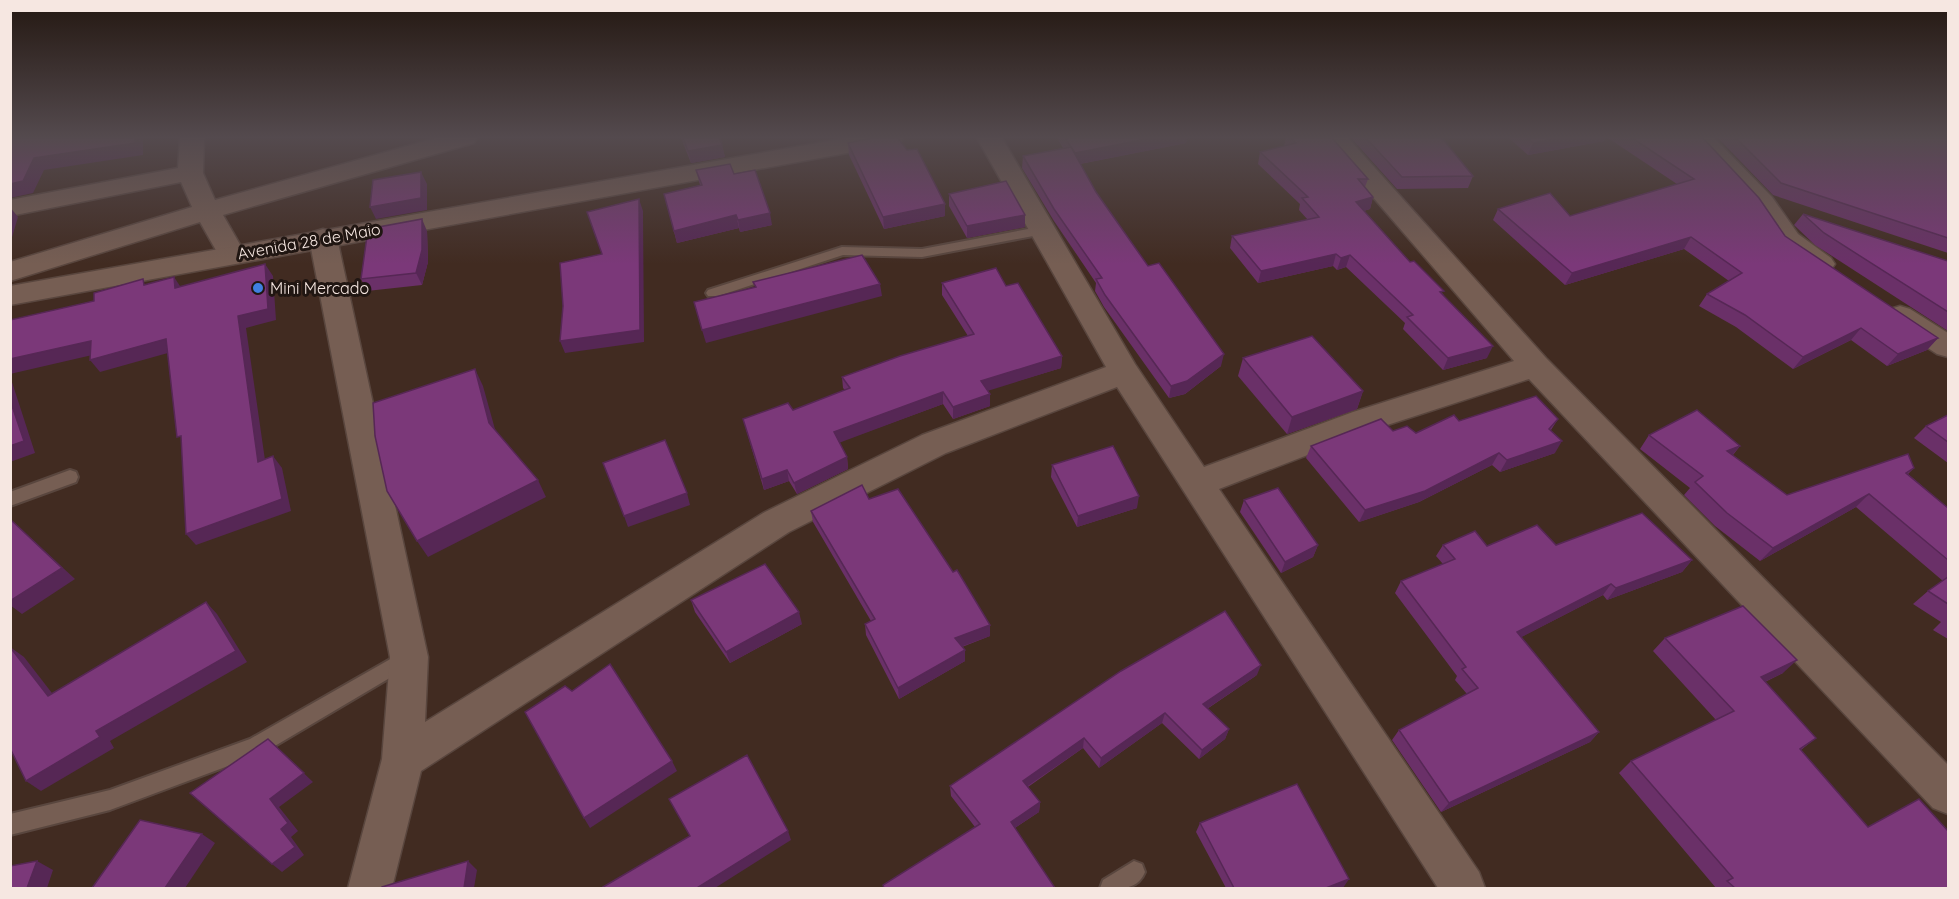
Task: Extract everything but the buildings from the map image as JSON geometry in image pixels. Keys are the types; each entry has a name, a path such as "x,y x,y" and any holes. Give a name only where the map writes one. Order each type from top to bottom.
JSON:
{"street":[{"path":"10,208 154,180"},
{"path":"193,180 207,211 232,255"},
{"path":"10,272 207,211 317,180"},
{"name":"Avenida 28 de Maio","path":"10,296 653,180"},
{"path":"1014,180 1124,372 1463,888"},
{"path":"1371,180 1535,366 1948,794"},
{"path":"1741,180 1763,202 1788,240 1842,278"},
{"path":"1763,202 1807,217"},
{"path":"323,238 409,657 403,759 370,888"},
{"path":"1881,303 1948,347"},
{"path":"1196,484 1290,445 1391,409 1535,366"},
{"path":"403,759 777,522 934,444 1124,372"}],"lane":[{"path":"713,293 842,251 871,250 891,254 922,254 1044,230"},
{"path":"10,500 70,477"},
{"path":"10,825 110,800 256,746 409,657"},
{"path":"1111,888 1134,872"}],"place":[{"name":"Mini Mercado","path":"258,288"}]}
